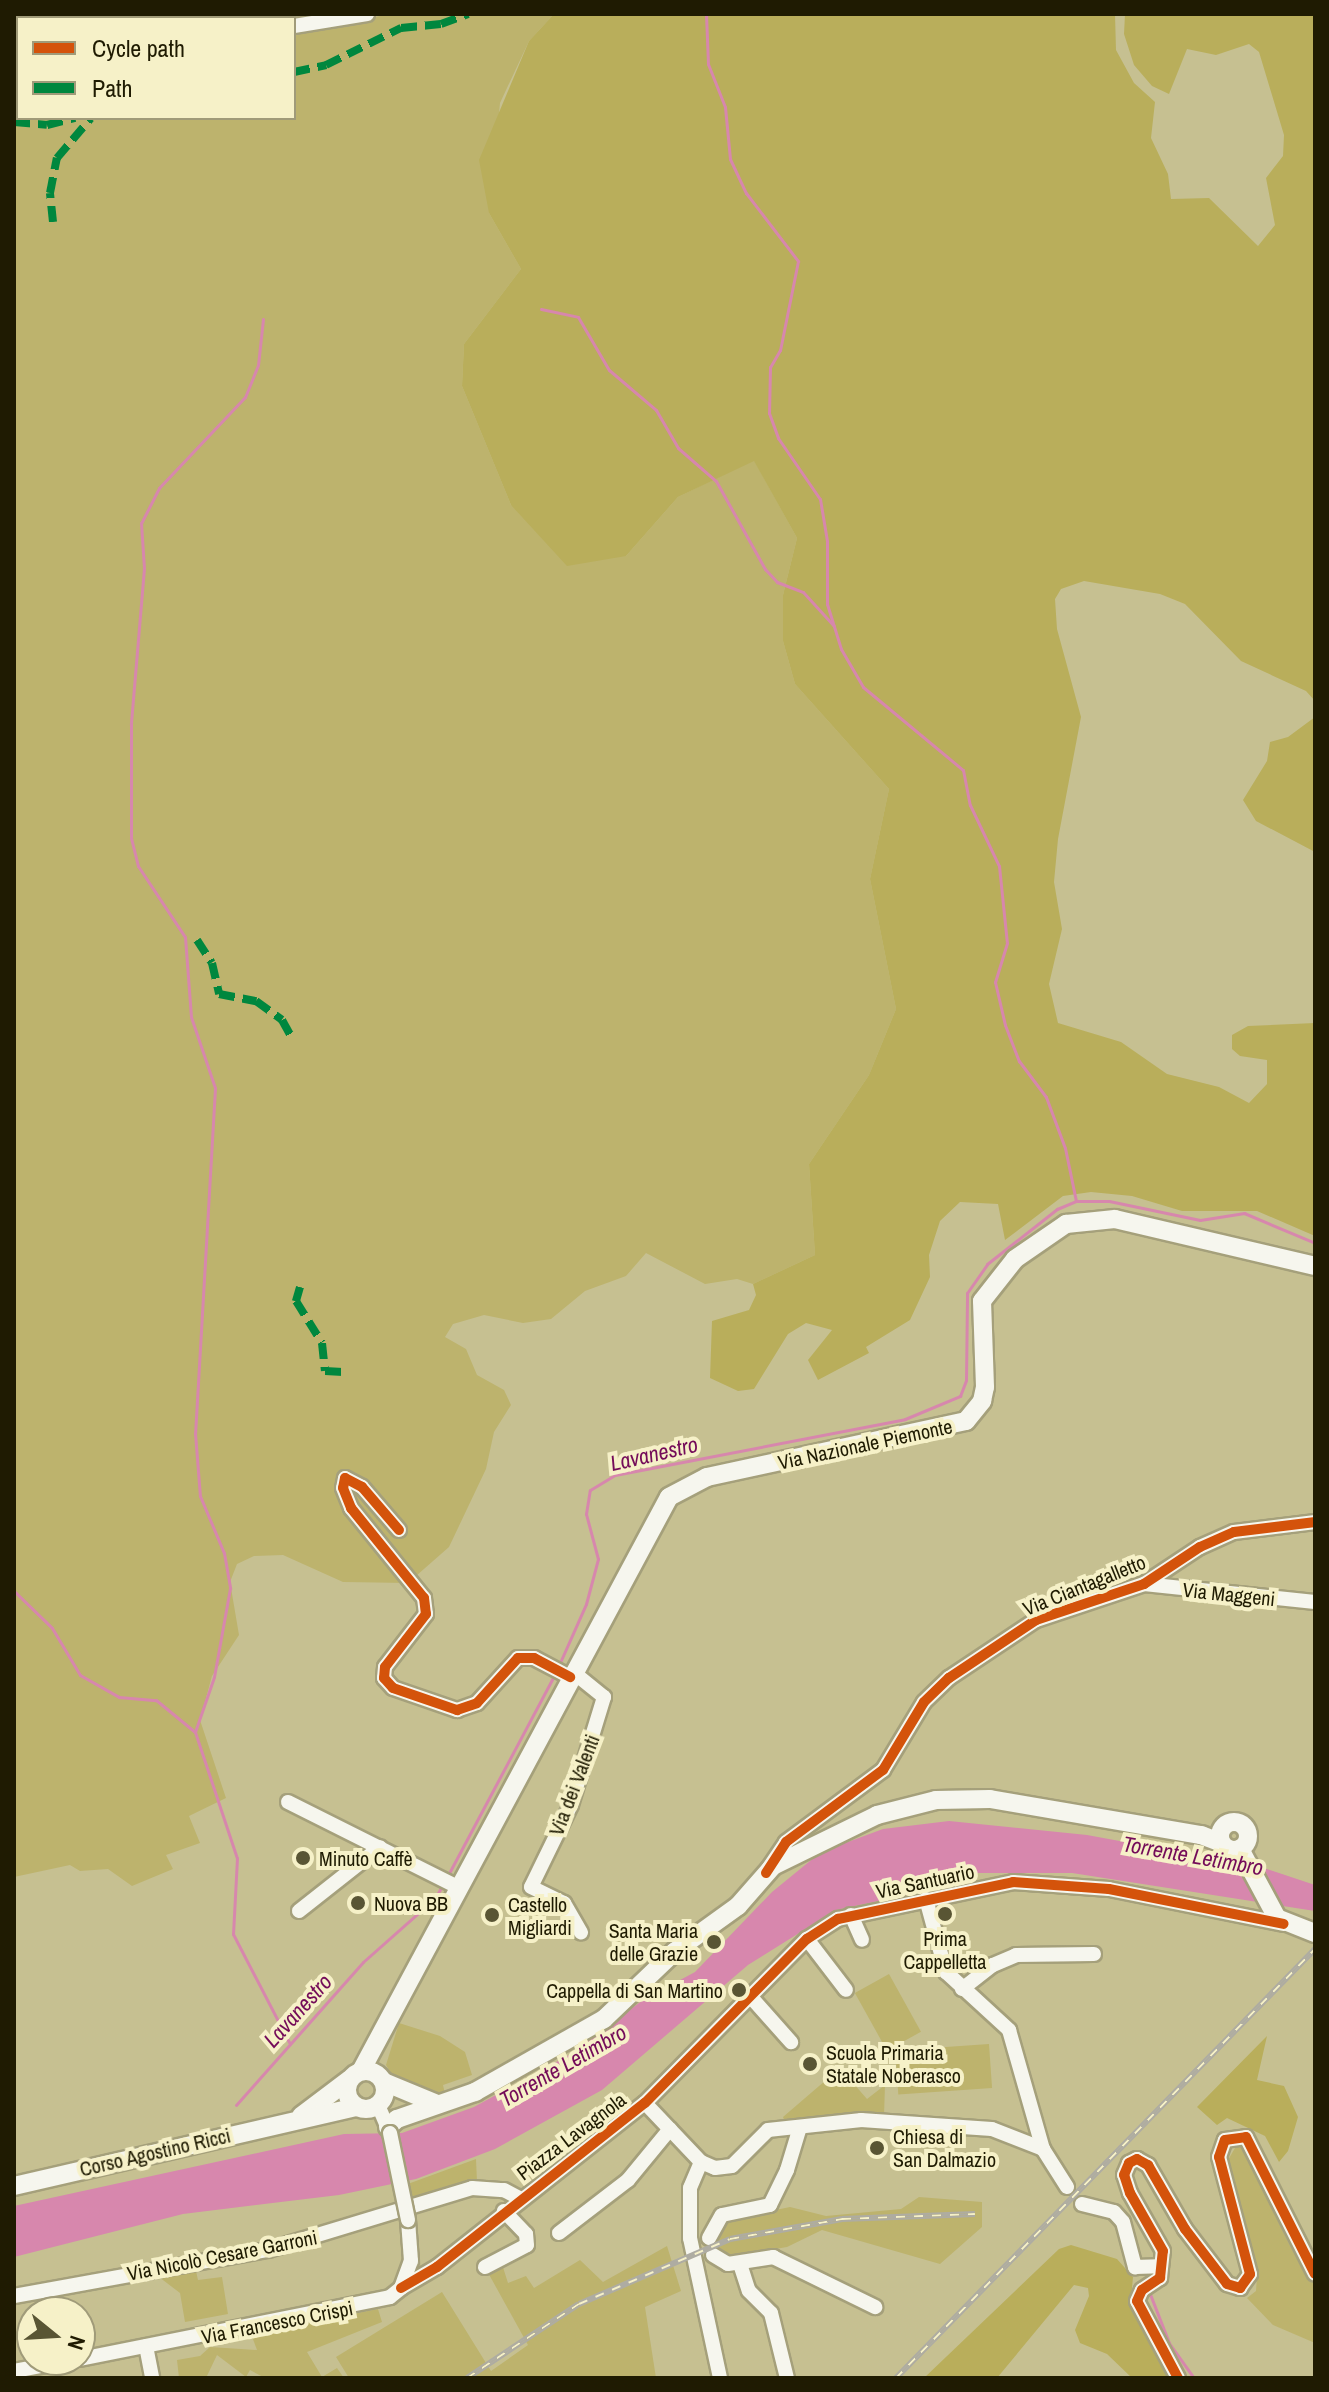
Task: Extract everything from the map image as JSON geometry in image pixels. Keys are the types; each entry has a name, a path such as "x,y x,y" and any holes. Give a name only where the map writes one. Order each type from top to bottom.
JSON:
{"main road":[{"name":"Via Nazionale Piemonte","path":"373,2085 386,2027 456,1886 572,1675 655,1515 686,1484 936,1430 973,1415 985,1387 982,1301 1015,1259 1053,1230 1085,1218 1115,1219 1315,1266"},
{"path":"766,1873 798,1850 877,1815 936,1800 990,1799 1201,1835 1233,1845 1278,1917"},
{"name":"Via Ciantagalletto","path":"389,2130 437,2104 475,2092 604,2019 674,1952 738,1906 766,1873"},
{"name":"Via Santuario","path":"1278,1917 1315,1933"},
{"path":"356,2107 347,2091 373,2085 437,2104"},
{"name":"Corso Agostino Ricci","path":"14,2186 356,2107 373,2085"},
{"name":"Corso Agostino Ricci","path":"295,2120 373,2085"}],"street":[{"path":"296,26 367,14"},
{"path":"399,1530 362,1487 345,1478 343,1488 351,1508 424,1598 426,1614 385,1667 384,1678 393,1688 457,1710 470,1709 518,1658 572,1675"},
{"name":"Via Ciantagalletto","path":"766,1873 786,1842 883,1770 924,1702 949,1678 1036,1620 1144,1584 1234,1532 1315,1522"},
{"name":"Via Maggeni","path":"1144,1584 1315,1602"},
{"name":"Via dei Valenti","path":"572,1675 604,1697 571,1805 531,1887 564,1903 581,1932"},
{"path":"288,1802 456,1886"},
{"path":"299,1911 380,1847"},
{"name":"Via Santuario","path":"645,2103 807,1939 851,1915 1013,1882 1058,1883 1278,1917"},
{"path":"926,1899 946,1972 1009,2030 1043,2149 1067,2187"},
{"path":"851,1915 862,1940"},
{"path":"807,1939 846,1990"},
{"path":"962,1989 993,1965 1016,1955 1094,1954"},
{"path":"750,1996 791,2042"},
{"path":"373,2085 389,2130 413,2250 401,2288"},
{"path":"645,2103 701,2162 715,2168 732,2166 768,2130 861,2120 992,2129 1043,2149"},
{"name":"Piazza Lavagnola","path":"504,2211 645,2103"},
{"path":"709,2238 714,2221 722,2215 770,2205 787,2170 800,2127"},
{"path":"559,2233 628,2180 670,2129"},
{"path":"1178,2378 1137,2301 1142,2290 1160,2278 1163,2251 1124,2175 1129,2163 1137,2159 1148,2165 1185,2229 1227,2284 1240,2288 1247,2283 1250,2274 1219,2157 1225,2140 1241,2135 1254,2145 1315,2274"},
{"path":"701,2162 690,2188 689,2213 696,2284 720,2378"},
{"name":"Via Nicolò Cesare Garroni","path":"14,2296 321,2237 472,2188 496,2189 519,2198"},
{"path":"1082,2204 1114,2212 1123,2222 1135,2267 1159,2266"},
{"path":"485,2267 527,2245 526,2234 504,2211"},
{"name":"Via Francesco Crispi","path":"96,2356 377,2302 437,2267 504,2211"},
{"path":"713,2255 716,2261 740,2264 773,2257 875,2307"},
{"path":"740,2264 749,2291 771,2313 787,2378"},
{"path":"146,2346 152,2378"}],"shaded area":[{"path":"391,14 554,14 529,41 500,103 489,213 521,269 464,344 462,386 511,505 626,556 678,497 754,460 797,538 783,595 783,641 795,684 889,789 870,879 896,1009 869,1075 809,1164 815,1255 753,1284 737,1279 705,1284 646,1253 626,1276 585,1291 551,1319 523,1323 484,1315 453,1324 445,1337 466,1349 477,1375 504,1390 511,1405 494,1432 486,1469 449,1547 408,1583 343,1582 283,1555 254,1556 237,1564 230,1582 239,1635 212,1676 200,1720 226,1798 189,1816 200,1843 166,1855 173,1869 132,1886 108,1869 80,1871 70,1865 14,1877 14,70 16,120 296,120 296,32"},
{"path":"554,14 1115,14 1116,50 1134,83 1155,102 1151,138 1168,174 1171,199 1209,198 1258,246 1275,225 1266,178 1283,156 1284,135 1259,52 1249,44 1216,55 1187,49 1169,94 1152,86 1134,65 1124,34 1125,14 1315,14 1315,701 1306,691 1241,661 1185,604 1160,594 1084,581 1061,589 1055,599 1057,629 1081,717 1058,839 1054,882 1062,929 1049,984 1058,1023 1121,1042 1167,1074 1219,1087 1249,1103 1267,1084 1267,1060 1240,1056 1232,1049 1232,1035 1248,1026 1315,1023 1315,1236 1257,1211 1182,1211 1132,1196 1091,1192 1063,1196 1005,1240 998,1204 960,1202 940,1221 929,1255 930,1277 910,1320 866,1347 869,1353 818,1380 808,1360 832,1330 806,1323 788,1334 754,1389 738,1391 710,1378 712,1321 749,1310 756,1295 753,1284 815,1255 809,1164 869,1075 896,1009 870,879 889,789 795,684 783,641 783,595 797,538 754,461 678,497 626,556 567,566 511,505 462,386 464,344 521,269 489,213 479,160 529,41"},
{"path":"1315,717 1315,852 1256,821 1243,800 1267,761 1270,742 1288,737"},
{"path":"889,1974 921,2032 887,2051 855,1993"},
{"path":"399,2023 440,2036 465,2052 472,2075 443,2085 445,2094 439,2096 395,2080 386,2065"},
{"path":"1267,2036 1257,2080 1284,2086 1298,2117 1288,2151 1279,2162 1265,2136 1227,2118 1217,2125 1197,2107"},
{"path":"989,2044 992,2088 898,2094 895,2051"},
{"path":"840,2068 867,2099 885,2085 884,2116 785,2122 783,2117"},
{"path":"1241,2146 1291,2248 1315,2284 1315,2343 1273,2325 1247,2298 1256,2291 1257,2277 1228,2160 1235,2148"},
{"path":"476,2159 477,2182 411,2204 405,2185"},
{"path":"919,2197 982,2202 982,2227 940,2264 822,2230 787,2247 735,2256 718,2249 719,2226 741,2217 790,2207 826,2216 901,2209"},
{"path":"1071,2245 1117,2259 1133,2277 1131,2299 1171,2378 1132,2378 1107,2354 1080,2343 1075,2330 1089,2296 1088,2288 1074,2285 997,2378 924,2378 1059,2249"},
{"path":"667,2246 681,2291 645,2307 656,2378 349,2378 336,2357 442,2292 491,2371 528,2345 486,2269 501,2261 508,2283 526,2276 534,2288 580,2260 603,2282"},
{"path":"196,2271 198,2280 222,2277 228,2314 185,2322 180,2293 159,2277"},
{"path":"378,2309 382,2322 307,2352 322,2377 337,2368 344,2378 265,2378 250,2370 246,2377 217,2355 206,2378 179,2378 177,2360 200,2356 210,2347 257,2350 251,2334"}],"water":[{"name":"Torrente Letimbro","path":"949,1821 1087,1835 1261,1867 1315,1885 1315,1911 1072,1873 966,1873 925,1891 836,1910 748,1965 602,2090 495,2149 416,2179 339,2195 183,2214 14,2257 14,2206 344,2134 402,2133 474,2107 571,2054 643,2000 695,1972 772,1892 821,1852 883,1829"}],"waterway":[{"path":"706,14 708,64 725,107 730,159 746,193 798,261 780,350 770,367 769,413 778,438 820,499 827,541 827,604 841,649 863,687 963,770 970,805 999,866 1007,943 995,982 1005,1025 1019,1061 1046,1097 1065,1148 1076,1201"},
{"path":"541,309 578,317 609,370 656,410 678,448 716,481 765,569 777,582 803,592 834,626"},
{"path":"263,319 258,365 245,397 159,488 141,523 144,568 131,724 131,838 138,866 185,937 191,1017 215,1088 195,1433 200,1496 224,1553 230,1588 214,1677 195,1732 237,1858 233,1934 289,2042"},
{"name":"Lavanestro","path":"558,1667 586,1604 598,1559 586,1514 590,1490 615,1475 905,1419 960,1396 966,1380 967,1293 987,1264 1057,1209 1076,1201 1109,1201 1200,1220 1244,1213 1315,1243"},
{"path":"14,1591 52,1628 80,1675 119,1697 156,1700 195,1732"},
{"name":"Lavanestro","path":"448,1875 555,1674"},
{"name":"Lavanestro","path":"236,2105 363,1962 435,1898 442,1886"},
{"path":"1150,2294 1169,2343 1194,2378"}],"railway":[{"path":"896,2378 1315,1949"},
{"path":"467,2378 579,2304 730,2239 842,2219 975,2214"}],"marked path":[{"path":"296,72 326,65 401,28 441,24 468,14"},
{"path":"14,122 47,125 67,120"},
{"path":"53,222 50,193 57,158 89,120"},
{"path":"197,940 212,963 219,994 256,1001 282,1020 291,1036"},
{"path":"300,1287 296,1301 322,1343 325,1371 343,1372"}],"cycle path":[{"path":"399,1530 362,1487 345,1478 343,1488 351,1508 424,1598 426,1614 385,1667 384,1678 393,1688 457,1710 477,1703 518,1658 534,1658 570,1677"},
{"path":"766,1873 786,1842 883,1770 924,1702 949,1678 1036,1620 1144,1584 1200,1547 1234,1532 1315,1522"},
{"path":"401,2288 437,2267 645,2103 807,1939 838,1919 1013,1882 1109,1889 1284,1924"},
{"path":"1178,2378 1137,2301 1142,2290 1160,2278 1163,2251 1130,2193 1124,2175 1129,2163 1137,2159 1148,2165 1185,2229 1227,2284 1240,2288 1250,2274 1219,2157 1225,2140 1246,2137 1315,2274"}],"place":[{"name":"Minuto Caffè","path":"303,1858"},
{"name":"Nuova BB","path":"358,1903"},
{"name":"Prima Cappelletta","path":"945,1914"},
{"name":"Castello Migliardi","path":"492,1915"},
{"name":"Santa Maria delle Grazie","path":"714,1942"},
{"name":"Cappella di San Martino","path":"739,1990"},
{"name":"Scuola Primaria Statale Noberasco","path":"810,2064"},
{"name":"Chiesa di San Dalmazio","path":"877,2148"}]}
